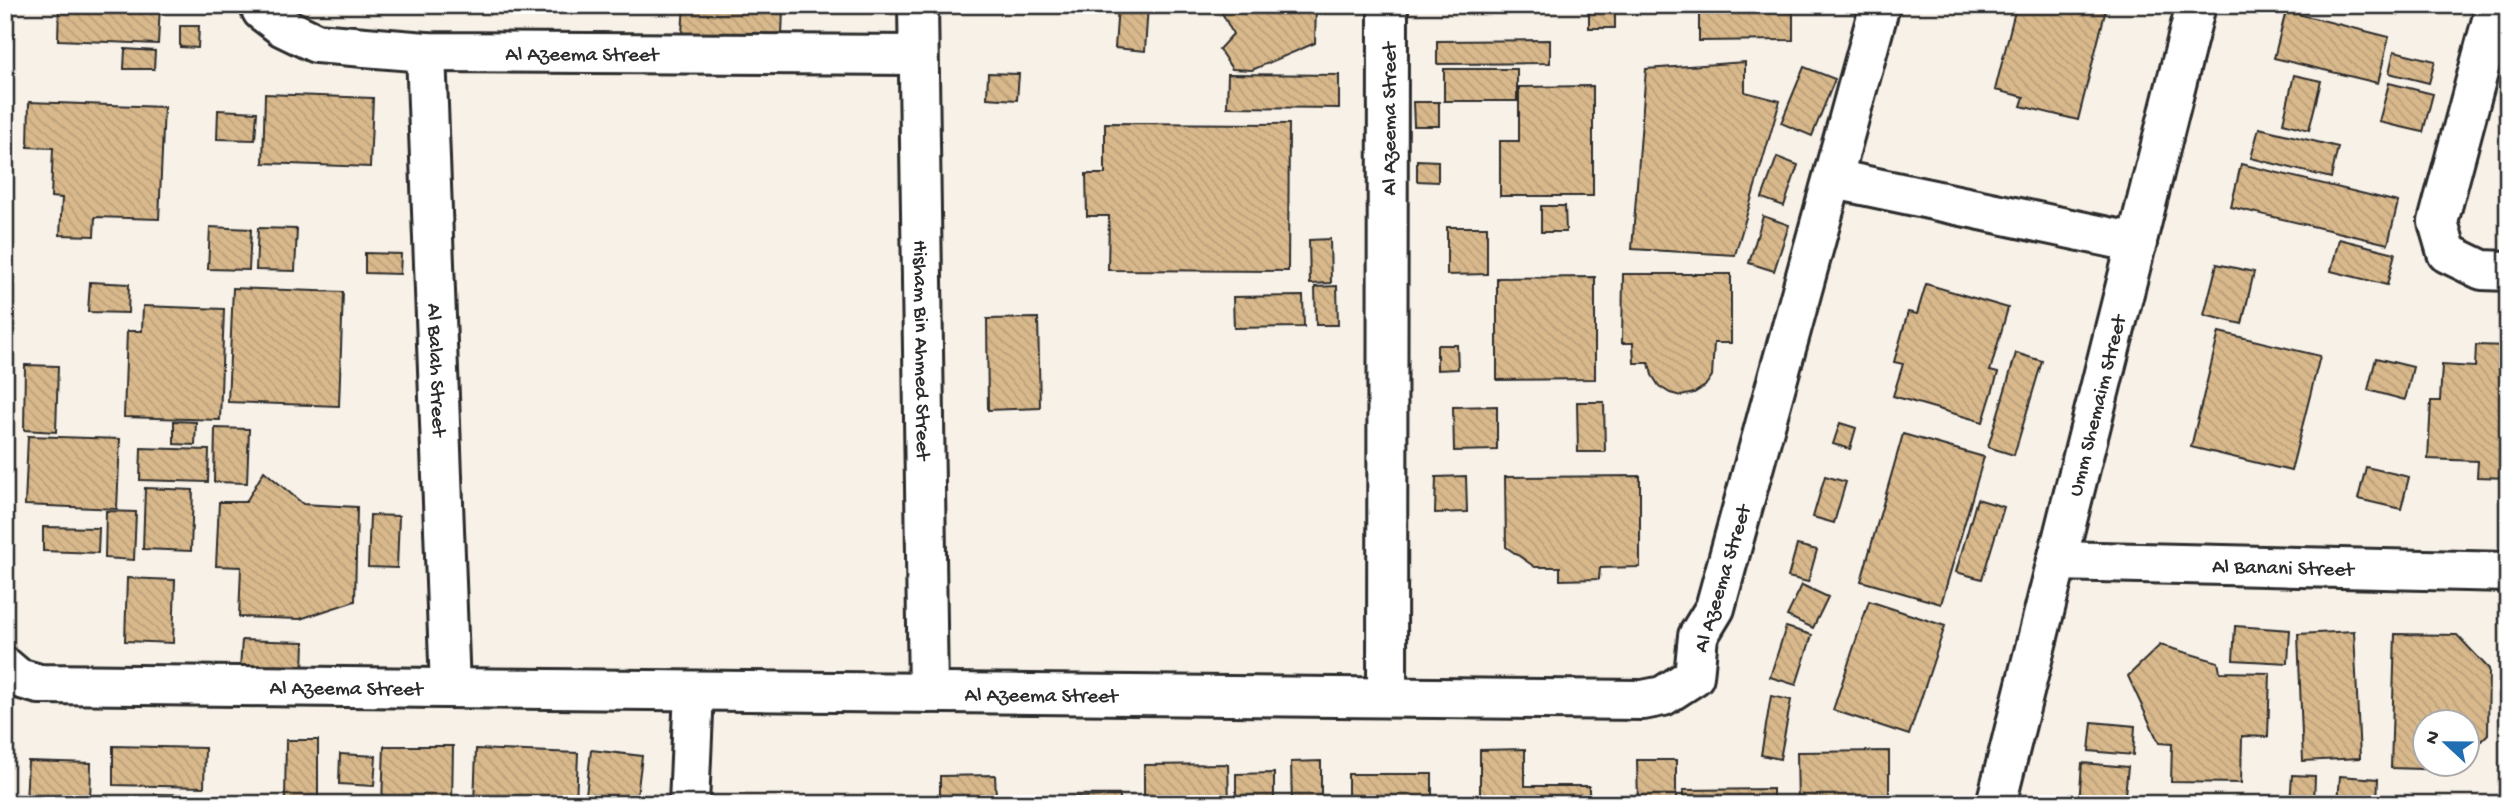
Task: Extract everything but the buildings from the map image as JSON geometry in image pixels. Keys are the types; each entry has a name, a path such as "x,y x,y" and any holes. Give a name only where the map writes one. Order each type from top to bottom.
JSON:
{"street":[{"name":"Al Azeema Street","path":"259,5 262,11 283,27 316,43 426,52 918,55"},
{"name":"Hisham Bin Ahmed Street","path":"918,5 928,692"},
{"name":"Al Azeema Street","path":"1387,697 1388,5"},
{"name":"Al Azeema Street","path":"5,667 18,678 38,684 1643,700 1664,696 1694,676 1698,636 1715,608 1880,5"},
{"name":"Umm Shemaim Street","path":"1996,804 2196,5"},
{"path":"2496,5 2438,222 2448,253 2482,270 2508,271"},
{"name":"Al Balah Street","path":"426,52 450,688"},
{"path":"1834,179 2137,243"},
{"name":"Al Banani Street","path":"2057,561 2508,572"},
{"path":"689,804 694,691"}]}
